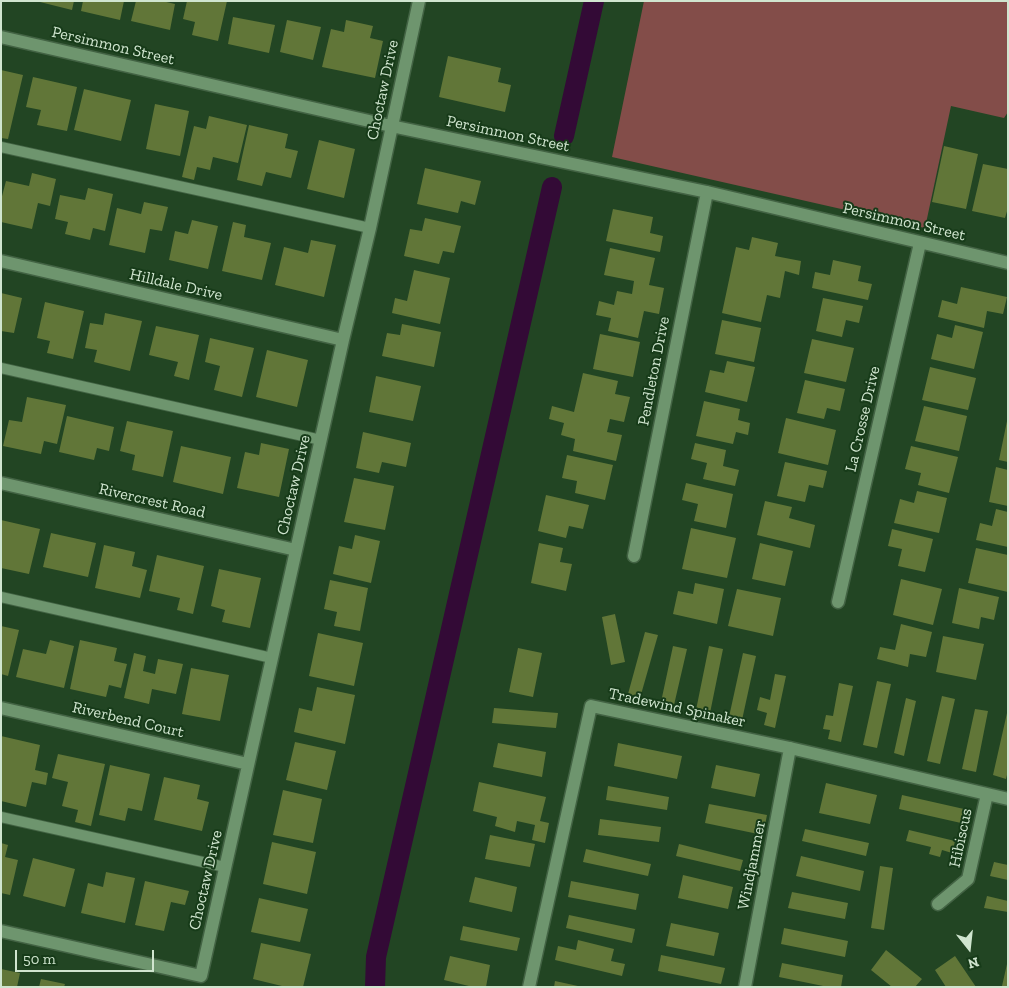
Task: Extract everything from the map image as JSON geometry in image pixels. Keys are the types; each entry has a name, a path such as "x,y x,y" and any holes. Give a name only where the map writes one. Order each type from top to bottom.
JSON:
{"street":[{"name":"Choctaw Drive","path":"1,931 201,976 343,340 370,228 419,1"},
{"name":"Persimmon Street","path":"1,37 391,126 707,192 1008,263"},
{"name":"Pendleton Drive","path":"634,556 707,192"},
{"name":"La Crosse Drive","path":"838,602 920,243"},
{"name":"Hilldale Drive","path":"1,262 343,340"},
{"name":"Rivercrest Road","path":"1,483 296,550"},
{"name":"Tradewind Spinaker","path":"529,987 591,706 790,748 1008,799"},
{"name":"Riverbend Court","path":"1,708 248,764"},
{"name":"Windjammer","path":"746,987 790,748"},
{"name":"Hibiscus","path":"938,904 968,879 987,794"}],"lane":[{"path":"1,147 370,228"},
{"path":"1,368 321,440"},
{"path":"1,597 272,658"},
{"path":"1,817 225,867"}],"shaded area":[{"path":"644,1 1008,1 1008,112 1004,118 951,106 925,228 612,157"}],"building":[{"path":"36,1 74,1 72,10"},
{"path":"83,1 124,1 120,20 81,11"},
{"path":"136,1 162,1 175,4 170,30 131,21"},
{"path":"187,1 227,1 218,41 192,35 195,22 183,19"},
{"path":"233,17 275,25 269,53 228,44"},
{"path":"287,20 321,27 313,60 280,52"},
{"path":"346,20 373,26 370,38 383,41 375,78 322,67 331,29 344,32"},
{"path":"448,56 501,68 498,82 511,85 505,112 439,97"},
{"path":"1,70 23,75 8,139 1,138"},
{"path":"33,77 77,87 67,131 37,125 41,110 26,107"},
{"path":"84,89 131,100 121,141 74,130"},
{"path":"155,104 189,111 180,156 146,149"},
{"path":"209,116 247,125 238,163 213,157 210,170 197,167 194,180 182,177 194,126 206,129"},
{"path":"249,125 288,134 285,148 298,151 291,178 266,172 262,186 237,180"},
{"path":"319,140 355,149 344,198 307,189"},
{"path":"944,146 978,154 966,209 932,202"},
{"path":"983,164 1008,169 1008,208 1005,218 972,211"},
{"path":"425,168 481,181 475,205 461,201 458,213 417,204"},
{"path":"32,173 56,179 50,206 38,203 32,229 1,222 1,200 6,181 29,186"},
{"path":"88,188 113,194 105,231 93,228 90,240 65,234 68,222 55,219 60,195 85,200"},
{"path":"144,202 168,207 162,231 150,229 145,253 109,245 117,208 141,214"},
{"path":"613,209 653,217 650,233 663,236 660,252 606,241"},
{"path":"425,218 461,226 454,253 443,251 439,264 404,256 410,229 422,231"},
{"path":"192,220 218,226 208,269 169,260 175,231 188,234"},
{"path":"233,222 246,225 244,237 271,243 262,280 222,271"},
{"path":"752,237 778,243 775,256 801,261 799,275 785,271 780,298 767,295 761,322 722,313 736,247 749,250"},
{"path":"311,240 336,245 324,297 275,285 284,247 308,253"},
{"path":"610,248 655,258 649,285 664,288 659,314 644,311 638,338 608,331 611,318 596,315 599,301 614,305 617,291 632,294 634,281 604,275"},
{"path":"833,260 861,266 858,281 872,284 868,300 812,288 815,272 830,275"},
{"path":"414,270 450,278 440,324 392,313 395,298 407,301"},
{"path":"961,287 1007,297 1003,314 987,311 984,328 938,317 942,300 957,304"},
{"path":"1,293 22,298 14,333 1,331"},
{"path":"823,298 863,306 859,323 846,320 842,337 816,331"},
{"path":"45,302 84,311 73,359 47,353 50,341 37,338"},
{"path":"105,313 142,321 130,371 94,362 97,350 85,348 90,323 103,325"},
{"path":"722,320 761,328 754,362 715,354"},
{"path":"402,324 441,332 434,367 382,356 387,333 400,335"},
{"path":"955,325 983,332 974,369 931,359 937,334 952,338"},
{"path":"156,326 199,335 189,380 174,376 178,362 149,355"},
{"path":"600,334 640,342 633,377 593,369"},
{"path":"210,338 254,348 242,397 214,390 220,366 205,362"},
{"path":"812,339 854,348 846,382 804,373"},
{"path":"267,350 308,360 297,407 256,397"},
{"path":"727,361 755,367 747,402 705,392 710,370 724,373"},
{"path":"930,367 976,378 968,410 922,400"},
{"path":"583,373 618,381 615,394 630,397 624,422 610,419 607,432 622,435 616,461 573,451 575,439 561,435 564,423 549,419 552,406 574,412"},
{"path":"376,376 421,386 413,421 369,412"},
{"path":"805,380 845,389 840,411 827,408 824,419 797,413"},
{"path":"27,397 66,405 57,444 44,441 41,454 3,446 9,420 22,422"},
{"path":"704,401 740,409 738,420 750,423 748,435 736,432 733,444 696,436"},
{"path":"924,406 967,416 959,451 915,441"},
{"path":"67,416 114,427 109,451 97,448 94,460 59,452"},
{"path":"786,418 836,430 828,465 778,453"},
{"path":"127,421 173,431 163,477 132,470 135,455 120,451"},
{"path":"1008,421 1008,462 999,460"},
{"path":"363,432 411,443 406,467 382,462 379,473 356,468"},
{"path":"261,443 289,449 279,497 237,488 245,452 259,455"},
{"path":"695,443 726,450 723,466 739,470 735,486 703,479 707,463 691,459"},
{"path":"181,446 231,457 223,494 173,482"},
{"path":"911,446 958,457 949,493 918,485 921,473 905,469"},
{"path":"567,455 613,465 605,500 575,493 577,481 562,478"},
{"path":"785,462 827,471 823,488 809,485 805,502 777,496"},
{"path":"996,467 1008,470 1008,506 989,502"},
{"path":"354,478 394,486 385,530 344,522"},
{"path":"686,483 733,494 726,528 694,521 698,504 682,500"},
{"path":"917,491 947,498 939,533 894,523 900,499 914,503"},
{"path":"546,495 589,505 583,529 569,526 566,538 538,531"},
{"path":"765,501 792,507 789,518 815,525 810,548 757,535"},
{"path":"996,509 1008,512 1008,547 976,540 980,523 992,526"},
{"path":"1,520 40,529 29,574 1,568"},
{"path":"691,528 736,538 727,578 682,569"},
{"path":"892,529 933,539 925,572 898,566 902,549 888,546"},
{"path":"51,533 96,543 88,577 43,567"},
{"path":"355,535 380,541 371,583 333,574 339,546 352,549"},
{"path":"539,543 563,548 560,562 572,564 566,591 531,583"},
{"path":"760,543 793,551 785,586 752,579"},
{"path":"104,545 135,552 132,566 147,570 140,598 95,588"},
{"path":"976,548 1008,555 1008,592 968,583"},
{"path":"157,555 204,566 193,614 177,610 180,598 149,591"},
{"path":"219,569 261,578 250,628 222,622 225,610 211,606"},
{"path":"901,579 942,589 933,625 893,615"},
{"path":"330,580 368,588 360,631 334,626 337,612 324,609"},
{"path":"695,583 724,589 717,624 673,614 678,591 693,594"},
{"path":"959,588 999,597 994,620 981,617 979,629 952,623"},
{"path":"737,589 781,598 773,636 728,626"},
{"path":"615,614 625,662 611,665 602,617"},
{"path":"901,624 932,632 926,657 910,654 908,667 877,659 880,647 895,650"},
{"path":"1,626 19,630 8,676 1,674"},
{"path":"645,632 658,635 640,698 628,694"},
{"path":"318,633 363,643 354,686 309,676"},
{"path":"943,636 984,644 976,680 936,672"},
{"path":"50,640 74,646 64,688 16,677 23,649 46,654"},
{"path":"80,640 117,648 114,661 127,664 121,688 109,685 106,697 70,689"},
{"path":"673,646 687,649 674,705 661,702"},
{"path":"709,646 723,649 710,713 696,710"},
{"path":"518,648 542,653 533,697 509,692"},
{"path":"134,653 146,656 143,671 155,674 158,659 183,664 176,694 152,689 149,704 124,698"},
{"path":"743,653 756,656 742,720 729,717"},
{"path":"191,668 229,675 220,721 182,714"},
{"path":"775,674 786,676 775,728 764,725 767,713 757,710 760,697 770,700"},
{"path":"877,681 891,684 877,748 863,745"},
{"path":"839,683 853,686 841,742 828,739 830,730 823,729 826,715 833,716"},
{"path":"317,687 355,695 345,744 294,732 299,708 312,711"},
{"path":"942,696 955,699 940,764 927,761"},
{"path":"906,698 916,701 904,756 894,753"},
{"path":"494,708 558,713 556,728 492,723"},
{"path":"975,709 988,711 976,772 962,769"},
{"path":"1007,713 1008,771 1006,779 993,775"},
{"path":"1,736 40,745 35,770 48,773 46,785 32,782 26,807 1,801"},
{"path":"295,742 336,751 327,790 286,780"},
{"path":"498,743 546,752 542,777 493,767"},
{"path":"618,743 682,756 677,779 614,766"},
{"path":"58,754 105,764 91,826 75,822 78,810 62,806 68,782 52,778"},
{"path":"110,765 150,774 142,811 128,808 125,821 99,815"},
{"path":"716,765 760,774 755,797 711,788"},
{"path":"164,777 200,785 197,799 209,802 202,831 154,820"},
{"path":"479,782 546,797 540,821 549,823 545,843 532,840 535,825 517,821 515,832 495,826 497,817 473,811"},
{"path":"826,783 877,795 870,824 819,813"},
{"path":"608,786 669,797 667,810 606,800"},
{"path":"283,790 322,799 313,843 273,835"},
{"path":"902,795 964,809 961,823 899,809"},
{"path":"709,804 767,815 763,835 705,823"},
{"path":"600,819 661,827 659,842 598,835"},
{"path":"805,829 869,843 866,856 802,841"},
{"path":"909,830 955,841 952,853 942,850 940,857 929,854 931,847 906,841"},
{"path":"490,835 535,844 530,867 485,859"},
{"path":"272,842 316,852 307,894 263,884"},
{"path":"1,843 8,845 5,857 18,860 10,895 1,893"},
{"path":"679,844 743,860 740,871 676,856"},
{"path":"586,849 651,864 648,876 583,862"},
{"path":"801,856 864,871 860,891 796,876"},
{"path":"33,858 75,869 65,907 23,896"},
{"path":"994,862 1008,865 1008,880 990,876"},
{"path":"880,866 893,868 884,930 871,928"},
{"path":"106,872 135,878 125,923 81,913 88,883 103,887"},
{"path":"683,875 733,887 728,909 678,898"},
{"path":"475,877 517,887 512,912 469,902"},
{"path":"145,881 189,891 185,905 171,902 164,931 135,925"},
{"path":"571,881 639,894 636,910 568,897"},
{"path":"792,892 848,903 845,919 788,908"},
{"path":"987,896 1008,901 1008,912 984,908"},
{"path":"259,898 308,909 300,942 251,932"},
{"path":"569,915 635,929 632,943 566,928"},
{"path":"671,923 719,933 714,956 666,946"},
{"path":"463,926 520,938 517,951 460,940"},
{"path":"784,928 848,941 845,957 781,944"},
{"path":"578,940 614,949 611,961 625,964 622,976 555,960 558,946 576,950"},
{"path":"261,943 311,954 303,987 286,987 253,979"},
{"path":"886,950 922,979 915,987 892,987 871,970"},
{"path":"661,955 725,968 721,984 658,971"},
{"path":"450,956 490,965 486,987 473,987 444,980"},
{"path":"955,956 976,987 946,987 935,970"},
{"path":"782,963 843,975 841,987 828,987 779,977"},
{"path":"1007,964 1008,987 1006,987 1002,986"},
{"path":"1,969 20,973 17,987 1,987"},
{"path":"41,979 65,984 64,987 39,987"},
{"path":"555,981 578,986 578,987 554,987"}],"waterway":[{"path":"564,136 594,1"},
{"path":"375,987 376,957 552,187"}]}
